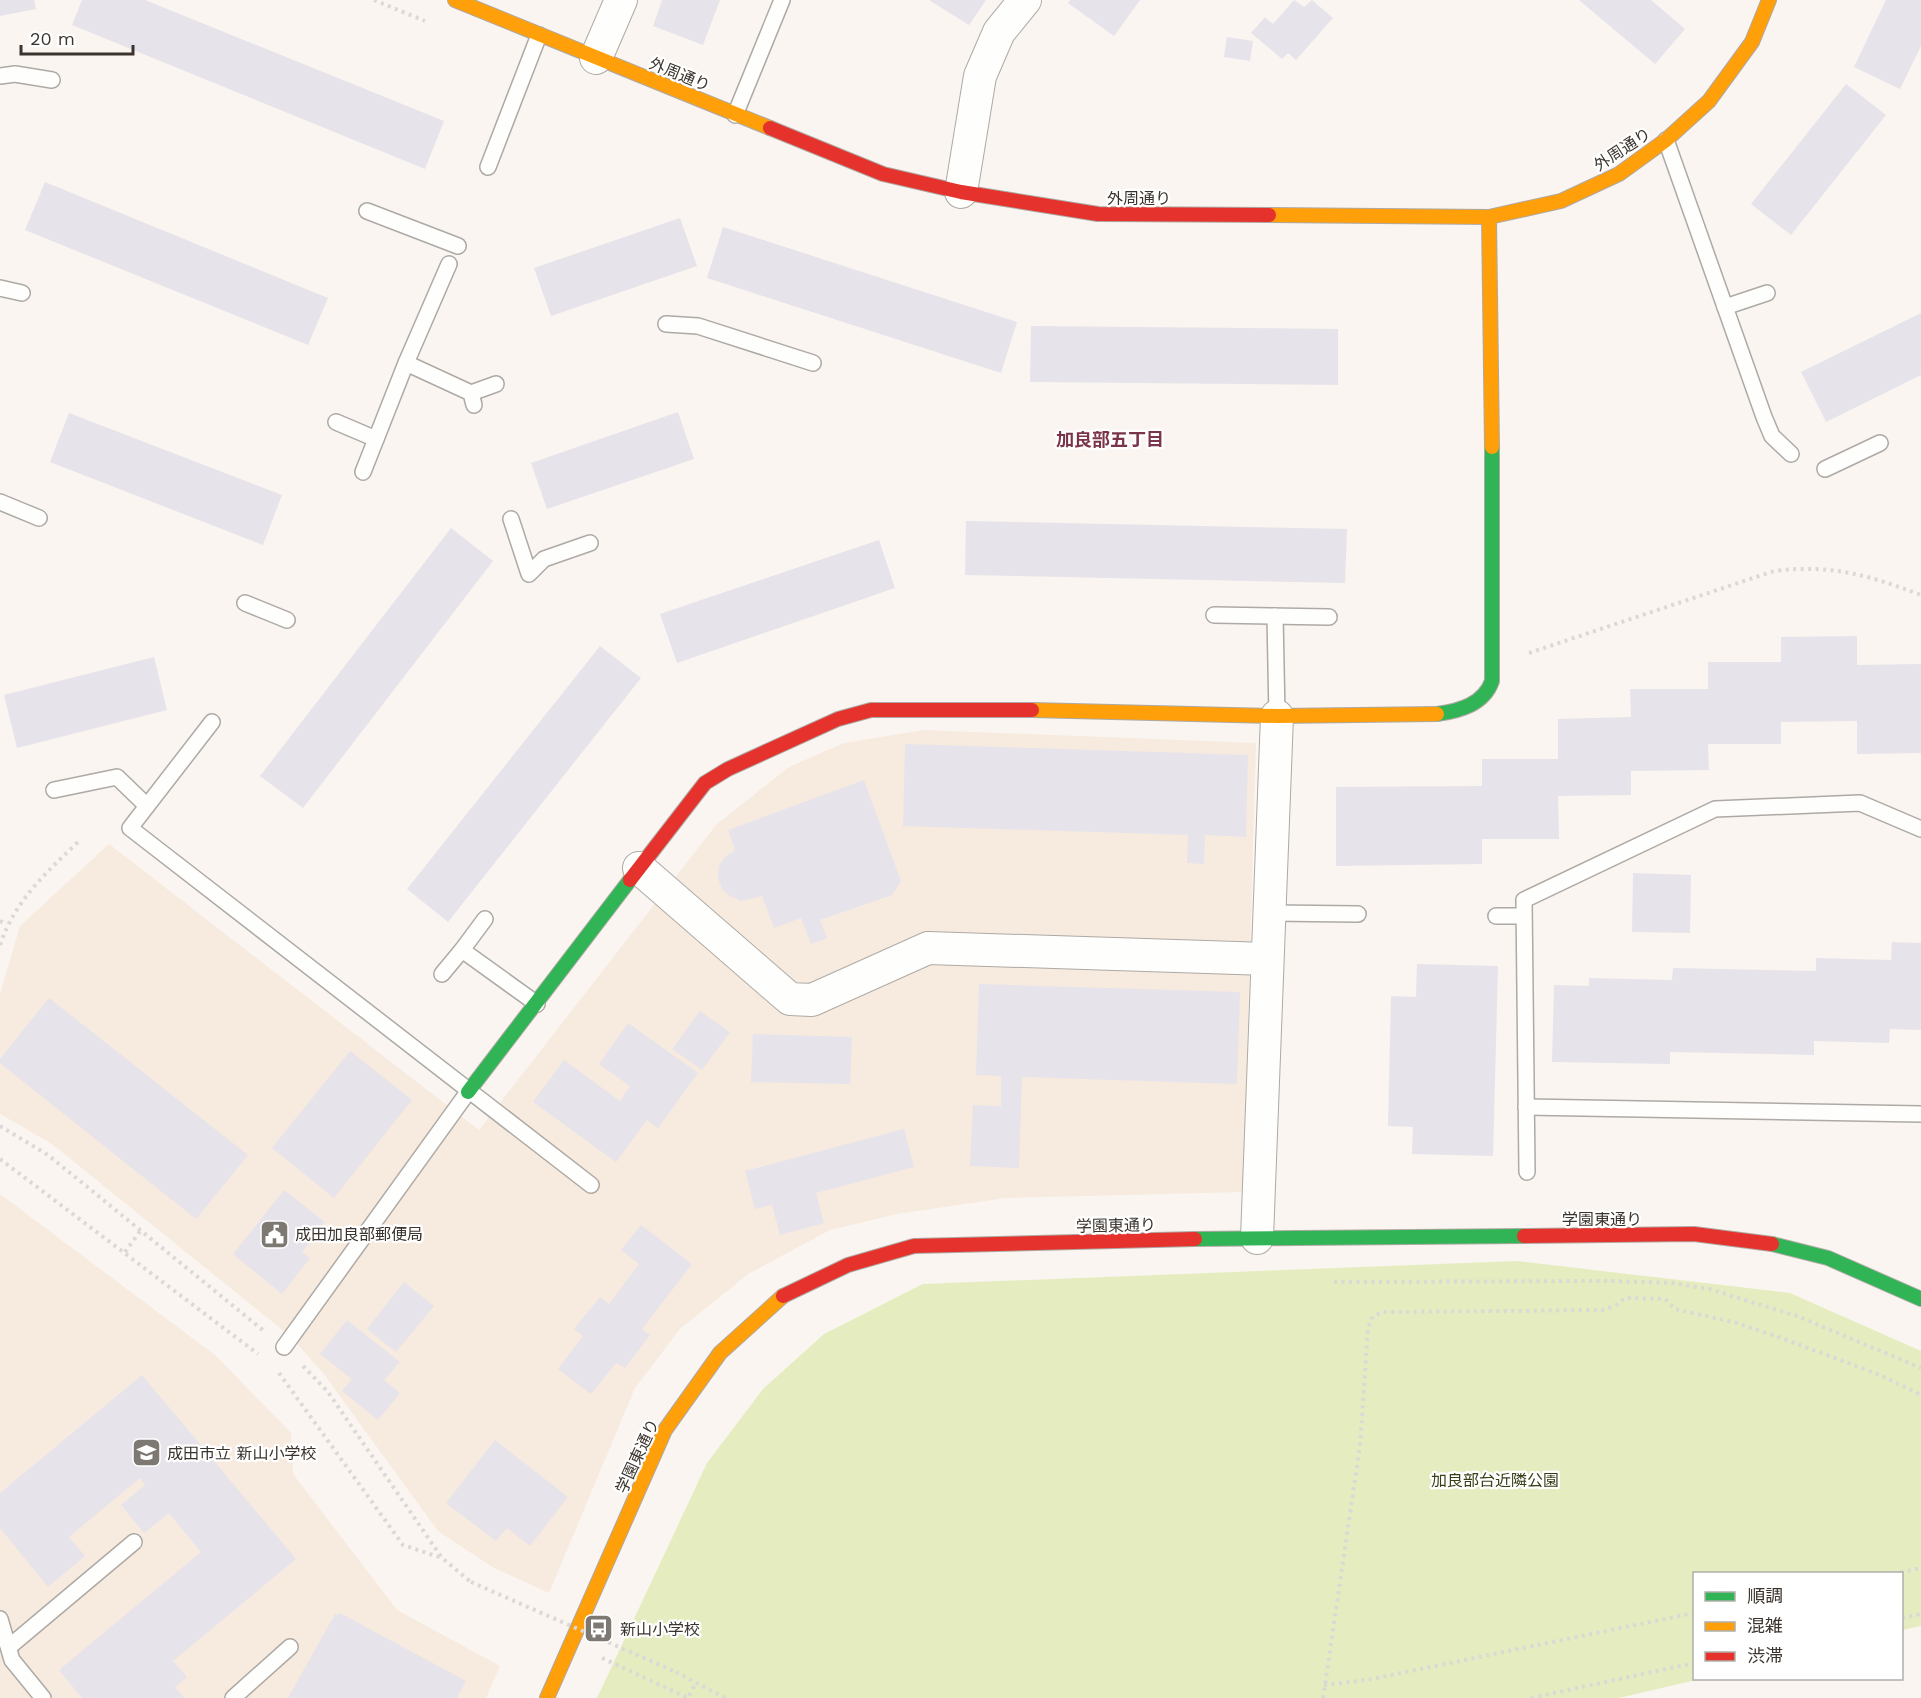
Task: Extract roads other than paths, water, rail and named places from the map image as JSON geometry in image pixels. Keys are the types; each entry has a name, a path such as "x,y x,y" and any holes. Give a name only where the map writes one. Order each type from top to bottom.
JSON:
{"street":[{"name":"外周通り","path":"455,0 883,174 961,192 1098,214 1488,217 1561,201 1619,174 1666,140 1709,101 1752,42 1769,0"},
{"path":"596,58 621,0"},
{"path":"961,192 980,76 999,32 1024,0"},
{"path":"468,1092 705,783 728,769 838,719 871,710 969,708 1277,716 1457,712 1475,702 1491,686 1494,656 1488,217"},
{"path":"1257,1238 1277,716"},
{"path":"639,868 790,999 812,1000 928,948 1267,959"},
{"name":"学園東通り","path":"547,1698 665,1430 720,1353 781,1297 848,1265 914,1246 1257,1238 1694,1234 1762,1241 1828,1258 1921,1299"}],"lane":[{"path":"735,115 782,0"},
{"path":"488,167 538,35"},
{"path":"0,76 15,74 52,80"},
{"path":"1666,140 1772,436 1791,454"},
{"path":"367,211 458,246"},
{"path":"363,472 406,363 449,264"},
{"path":"0,288 22,293"},
{"path":"1725,307 1767,293"},
{"path":"666,324 698,326 813,363"},
{"path":"406,363 473,399 496,384"},
{"path":"336,422 376,439"},
{"path":"1825,469 1880,443"},
{"path":"0,502 39,518"},
{"path":"511,519 529,574 544,560 590,543"},
{"path":"245,603 287,620"},
{"path":"1214,615 1329,617"},
{"path":"1275,616 1277,716"},
{"path":"212,722 130,828 591,1185"},
{"path":"54,790 117,777 147,806"},
{"path":"1527,1172 1524,900 1715,809 1860,803 1921,829"},
{"path":"1269,913 1358,914"},
{"path":"1496,916 1523,916"},
{"path":"442,974 484,920"},
{"path":"462,950 537,1004"},
{"path":"284,1347 468,1092"},
{"path":"1526,1107 1921,1114"},
{"path":"9,1647 134,1542"},
{"path":"0,1619 12,1660 43,1698"},
{"path":"233,1698 290,1647"}],"place":[{"name":"成田加良部郵便局","path":"274,1234"},
{"name":"成田市立 新山小学校","path":"146,1453"},
{"name":"新山小学校","path":"599,1629"}],"district":[{"name":"加良部五丁目","path":"1110,440"}],"park label":[{"name":"加良部台近隣公園","path":"1495,1480"}]}
